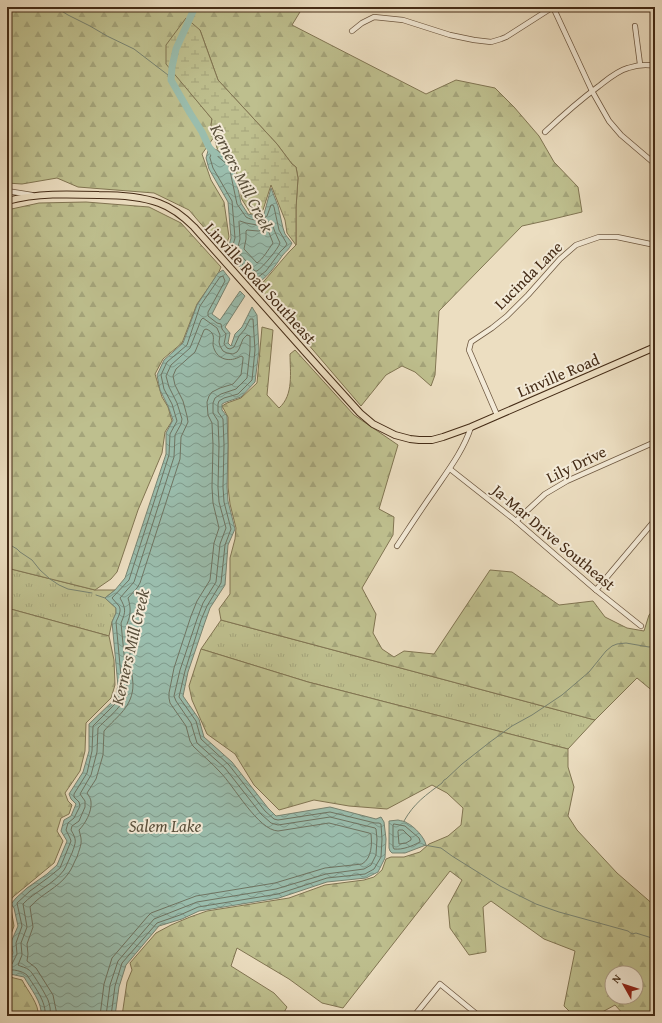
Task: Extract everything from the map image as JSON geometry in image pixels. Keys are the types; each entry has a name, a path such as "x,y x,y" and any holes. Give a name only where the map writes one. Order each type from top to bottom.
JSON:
{"main road":[{"name":"Linville Road Southeast","path":"7,201 36,196 85,194 130,197 153,201 172,209 183,216 194,227 367,420 395,436 410,440 432,440 471,427"},
{"name":"Linville Road","path":"471,427 655,347"}],"street":[{"path":"352,31 368,19 374,17 403,20 450,35 491,42 506,37 553,7 592,91 609,120 621,135 655,164"},
{"path":"635,26 640,64"},
{"path":"545,132 562,116 613,75 627,68 640,64 655,66"},
{"path":"7,191 36,196"},
{"name":"Lucinda Lane","path":"497,415 469,350 471,342 507,316 560,259 576,246 599,237 617,237 655,245"},
{"path":"397,546 450,469 468,438 471,427"},
{"name":"Lily Drive","path":"516,521 545,494 567,481 655,442"},
{"name":"Ja-Mar Drive Southeast","path":"450,469 516,521 596,590 641,626"},
{"path":"596,590 655,520"},
{"path":"414,1016 440,984 479,1016"}],"green space":[{"path":"7,7 303,7 292,25 426,94 456,80 495,88 539,136 554,162 578,187 582,212 522,226 439,311 435,375 431,386 415,372 402,366 386,375 361,406 259,287 296,245 298,178 296,167 277,144 218,80 200,30 166,63 212,119 211,125 214,137 202,154 211,180 224,202 229,237 224,251 189,210 154,193 78,187 57,178 22,184 7,183"},
{"path":"186,18 200,30 218,80 277,144 296,167 298,178 296,245 287,233 285,220 271,185 263,210 257,215 251,214 241,198 241,184 233,164 220,153 217,148 211,125 212,119 166,64 166,45"},
{"path":"86,202 149,207 181,223 221,267 218,274 197,304 182,343 163,359 155,374 162,397 168,407 172,421 165,432 162,453 138,510 117,572 111,579 95,590 7,568 7,210 39,203"},
{"path":"262,327 273,330 267,395 279,408 284,403 289,390 290,354 295,350 354,415 398,445 379,509 394,517 393,535 362,588 376,614 373,633 382,649 394,657 404,651 434,654 490,570 512,572 559,605 593,601 605,617 627,628 644,631 649,615 655,608 655,693 637,678 595,720 221,620 219,609 230,594 230,558 236,528 230,504 228,487 228,417 222,406 241,398 257,383"},
{"path":"7,568 95,590 115,590 105,598 116,608 116,613 112,622 109,636 7,608"},
{"path":"7,608 109,636 114,660 115,685 111,698 86,723 85,751 80,771 65,793 68,801 72,805 69,814 61,818 57,831 63,841 54,863 14,896 7,904"},
{"path":"221,620 595,720 568,749 308,682 201,649"},
{"path":"201,649 308,682 568,749 568,767 574,787 568,816 577,830 617,873 655,906 655,1016 625,1016 615,1005 595,1016 574,1016 564,1006 575,951 544,939 491,901 483,907 486,952 469,955 450,928 448,906 462,880 450,871 343,1008 322,1003 289,979 237,948 231,966 274,993 287,1007 282,1016 122,1016 127,982 132,970 130,963 156,933 171,925 207,911 289,898 325,885 364,880 374,877 382,870 386,859 391,857 404,857 420,852 429,844 448,836 461,825 463,808 447,793 432,785 387,809 349,806 314,800 279,810 254,785 235,754 207,734 192,700 189,686"},
{"path":"7,905 11,909 14,926 8,942 10,952 7,957"},
{"path":"10,977 22,980 35,1002 38,1016 7,1016 7,978"}],"water":[{"path":"209,147 217,150 233,164 241,203 248,214 257,216 264,214 271,188 278,206 285,234 292,243 270,272 255,284 227,253 231,238 228,202 209,169 206,158"},
{"name":"Salem Lake","path":"223,270 230,279 212,314 220,320 240,291 245,296 225,327 230,333 228,343 231,346 235,334 242,327 252,307 257,315 259,350 255,382 241,397 222,404 222,410 227,416 228,501 235,529 228,545 225,585 210,608 188,672 183,696 199,719 204,737 232,762 276,816 330,807 376,819 381,817 384,822 386,839 385,858 378,872 366,878 327,882 279,898 199,911 182,919 159,926 126,965 119,987 115,1016 41,1016 40,1006 36,996 24,977 7,974 7,964 13,953 11,942 18,926 14,908 11,904 27,888 57,865 67,841 61,831 64,820 71,816 76,804 71,799 69,794 83,772 89,751 89,724 114,700 118,686 112,622 116,613 116,608 105,598 115,590 125,578 166,454 166,433 173,420 160,390 157,375 164,360 183,343 197,305 218,273"},
{"path":"398,820 406,822 416,829 424,839 426,845 405,853 392,853 389,848 389,821"}],"waterway":[{"path":"55,7 134,49 168,75 171,80"},
{"name":"Kerners Mill Creek","path":"195,7 176,49 171,80 202,132 209,147 215,154"},
{"path":"7,543 32,560 40,570 59,585 68,589 92,593"},
{"path":"96,595 105,598"},
{"path":"404,821 412,809 421,800 462,764 512,726 562,695 589,672 612,646 626,643 649,647 655,646"},
{"path":"424,845 441,848 500,886 536,904 628,931 632,934 636,933 655,939"}]}
